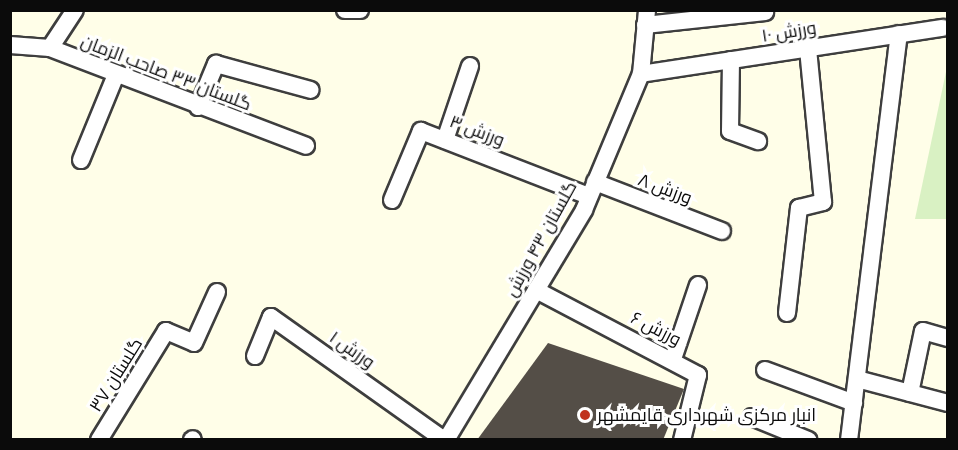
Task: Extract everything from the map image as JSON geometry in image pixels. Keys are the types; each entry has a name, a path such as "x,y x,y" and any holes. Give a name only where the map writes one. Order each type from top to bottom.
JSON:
{"street":[{"path":"50,48 75,10"},
{"path":"345,10 360,10"},
{"path":"646,15 765,12"},
{"name":"گلستان ۴۳ ورزش","path":"445,440 536,290 592,189 641,74 646,15"},
{"name":"ورزش ۱۰","path":"641,74 943,28"},
{"path":"849,440 899,34"},
{"name":"گلستان ۳۳ صاحب الزمان","path":"10,45 50,48 115,77 306,146"},
{"path":"787,313 799,208 823,202 808,48"},
{"path":"731,60 730,131 758,141"},
{"path":"198,107 216,64 311,90"},
{"path":"445,140 470,66"},
{"path":"81,160 115,77"},
{"name":"ورزش ۳","path":"392,200 421,131 592,189"},
{"name":"ورزش ۸","path":"592,189 722,231"},
{"path":"673,359 698,285"},
{"name":"ورزش ۶","path":"536,290 673,359 698,375 682,440"},
{"name":"گلستان ۳۷","path":"99,440 166,332 194,343 217,292"},
{"name":"ورزش ۱","path":"255,356 271,317 445,440"},
{"path":"910,393 923,331 948,338"},
{"path":"765,370 854,403"},
{"path":"857,380 948,403"},
{"path":"753,417 808,440"}],"green space":[{"path":"947,67 947,219 915,219"}],"building":[{"name":"انبار مرکزی شهرداری قایمشهر","path":"548,343 684,389 663,440 477,440"}],"place":[{"name":"انبار مرکزی شهرداری قایمشهر","path":"585,415"}]}
